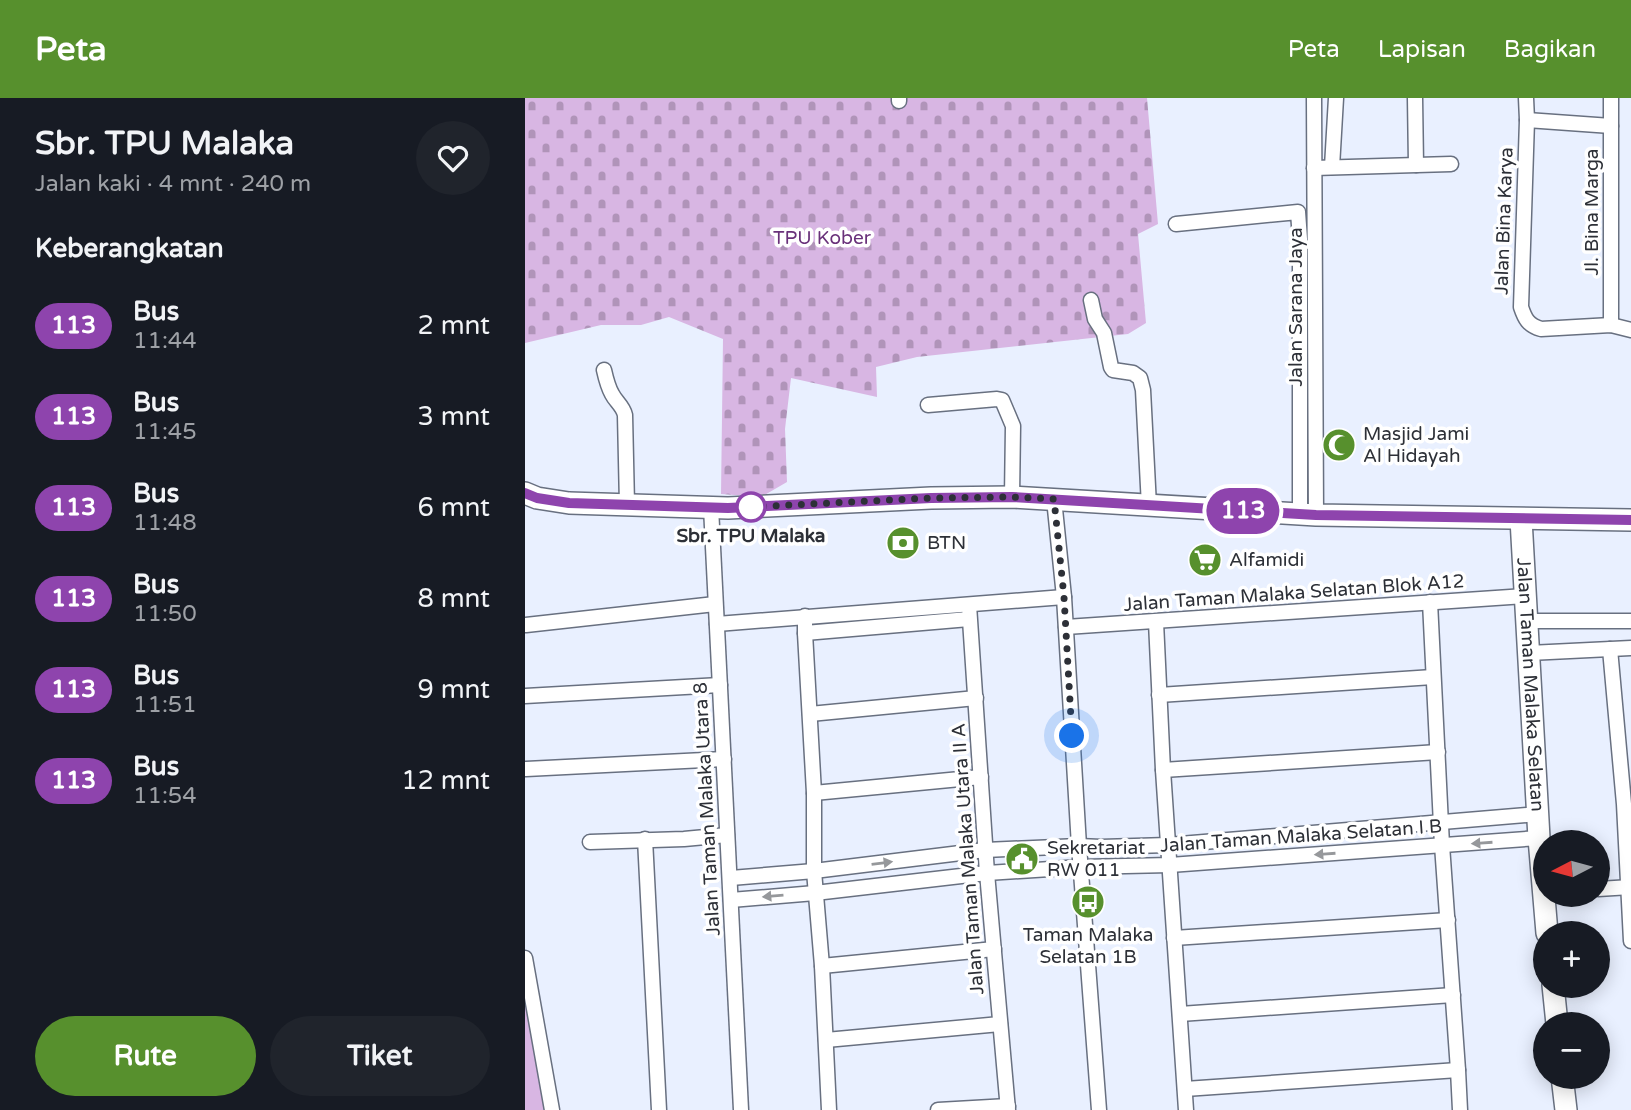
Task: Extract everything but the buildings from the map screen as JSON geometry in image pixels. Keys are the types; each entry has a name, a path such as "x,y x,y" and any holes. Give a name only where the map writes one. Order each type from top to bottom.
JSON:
{"street":[{"name":"Jalan Sarana Jaya","path":"1308,514 1314,98"},
{"path":"1332,167 1336,98"},
{"path":"1415,98 1416,165"},
{"name":"Jalan Bina Karya","path":"1526,98 1521,307 1525,317 1530,325 1541,329 1611,325 1631,331"},
{"name":"Jl. Bina Marga","path":"1611,98 1611,325"},
{"path":"1527,120 1611,126"},
{"path":"1314,168 1451,164"},
{"path":"1176,224 1298,212 1308,514"},
{"path":"1091,300 1095,319 1104,332 1111,367 1113,370 1133,373 1140,378 1143,390 1149,506"},
{"path":"604,370 613,397 624,408 627,505"},
{"path":"928,405 1002,400 1013,426 1012,497"},
{"path":"525,493 537,498 569,503 728,508 931,498 1012,497 1308,514 1631,520"},
{"path":"1054,499 1064,597 1099,1110"},
{"name":"Jalan Taman Malaka Utara 8","path":"711,507 741,1110"},
{"name":"Jalan Taman Malaka Selatan","path":"1521,519 1539,830"},
{"name":"Jalan Taman Malaka Selatan Blok A12","path":"1066,627 1525,596"},
{"path":"805,633 1064,597"},
{"path":"1430,602 1442,845 1460,1110"},
{"path":"526,625 715,604"},
{"path":"717,624 805,616 969,612"},
{"name":"Jalan Taman Malaka Utara II A","path":"969,612 985,850 1008,1108"},
{"path":"805,616 814,793 815,892 822,966 829,1110"},
{"path":"1526,621 1631,621"},
{"path":"1156,622 1186,1110"},
{"path":"1529,653 1631,648"},
{"path":"1610,649 1624,729 1631,941"},
{"path":"1159,695 1433,677"},
{"path":"525,696 720,685"},
{"path":"810,714 976,698"},
{"path":"1163,770 1438,752"},
{"path":"526,769 724,759"},
{"path":"814,793 981,777"},
{"path":"731,878 814,871 985,850 1168,845 1538,814"},
{"path":"1362,829 1364,851"},
{"path":"590,842 727,835"},
{"name":"Jalan Taman Malaka Selatan I B","path":"731,900 987,873 1170,865 1533,838"},
{"path":"645,839 659,1110"},
{"path":"1610,888 1630,887"},
{"path":"1174,938 1448,920"},
{"path":"822,966 994,949"},
{"path":"525,958 552,1110"},
{"path":"1180,1014 1453,995"},
{"path":"825,1040 1000,1024"},
{"path":"1185,1089 1458,1070"},
{"path":"1564,1089 1566,1110"},
{"path":"938,1110 1008,1108"}],"green space":[{"name":"TPU Kober","path":"525,98 1147,98 1158,224 1138,234 1146,323 1128,334 917,357 876,367 877,397 791,378 785,429 787,482 761,497 721,494 723,339 669,317 641,325 601,325 525,343"},
{"path":"525,958 552,1110 525,1110"}],"bus line":[{"name":"113","path":"525,493 537,498 569,503 728,508 931,498 1012,497 1316,515 1631,520"}],"place":[{"name":"Masjid Jami Al Hidayah","path":"1339,445"},
{"name":"Sbr. TPU Malaka","path":"751,507"},
{"name":"BTN","path":"903,543"},
{"name":"Alfamidi","path":"1205,560"},
{"name":"Sekretariat RW 011","path":"1022,859"},
{"name":"Taman Malaka Selatan 1B","path":"1088,902"}],"route":[{"path":"751,507 931,498 1054,499 1064,597 1072,736"}]}
